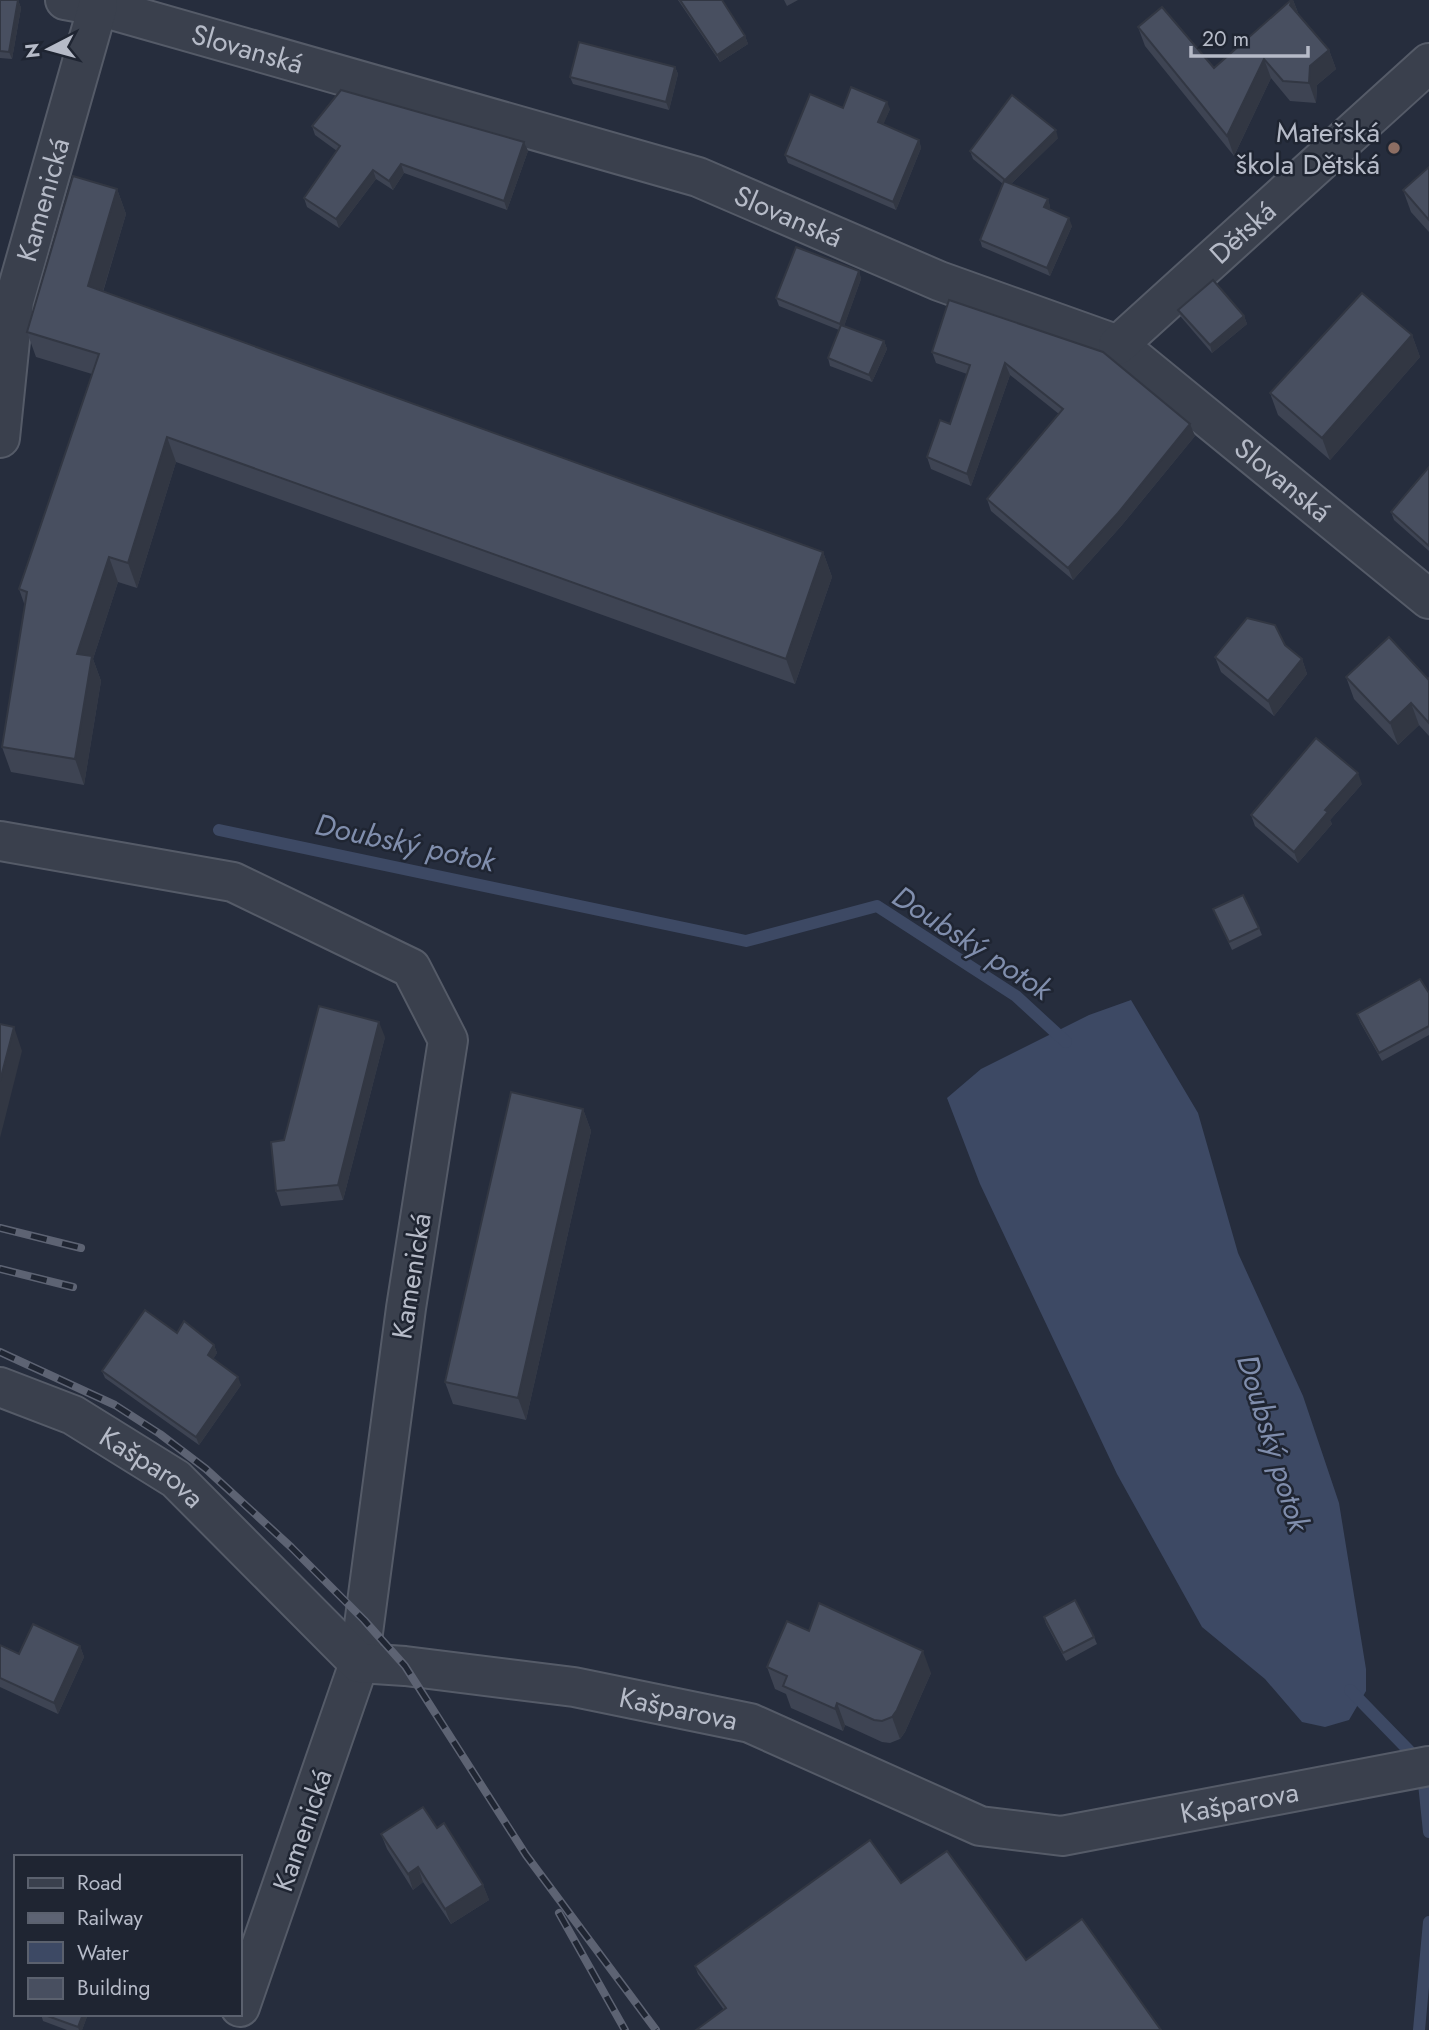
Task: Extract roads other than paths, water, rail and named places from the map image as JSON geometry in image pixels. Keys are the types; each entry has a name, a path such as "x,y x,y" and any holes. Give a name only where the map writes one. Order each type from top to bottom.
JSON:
{"street":[{"name":"Slovanská","path":"86,2 698,177 939,281 1118,345 1429,599"},
{"name":"Kamenická","path":"0,438 15,301 86,2"},
{"name":"Dětská","path":"1118,345 1429,63"},
{"name":"Kamenická","path":"0,841 233,882 411,968 448,1040 406,1308 359,1663 242,2001"},
{"name":"Kašparova","path":"0,1387 73,1415 176,1479 359,1663 405,1666 574,1687 750,1723 980,1826 1062,1836 1415,1769"}],"water":[{"path":"1131,1000 1198,1113 1238,1253 1303,1396 1339,1503 1366,1669 1366,1691 1349,1720 1325,1727 1302,1722 1265,1679 1202,1627 1117,1474 980,1184 947,1098 981,1069 1089,1015"}],"waterway":[{"name":"Doubský potok","path":"219,830 746,941 877,906 1016,996 1066,1042"},
{"name":"Doubský potok","path":"1350,1690 1422,1764 1429,1832"},
{"name":"Doubský potok","path":"1419,2030 1429,1922"}],"railway":[{"path":"0,1228 81,1248"},
{"path":"0,1269 73,1287"},
{"path":"0,1352 115,1405 160,1434 206,1469 291,1547 364,1620 405,1666 526,1855 656,2030"},
{"path":"559,1913 625,2030"}],"place":[{"name":"Mateřská škola Dětská","path":"1394,148"}]}
